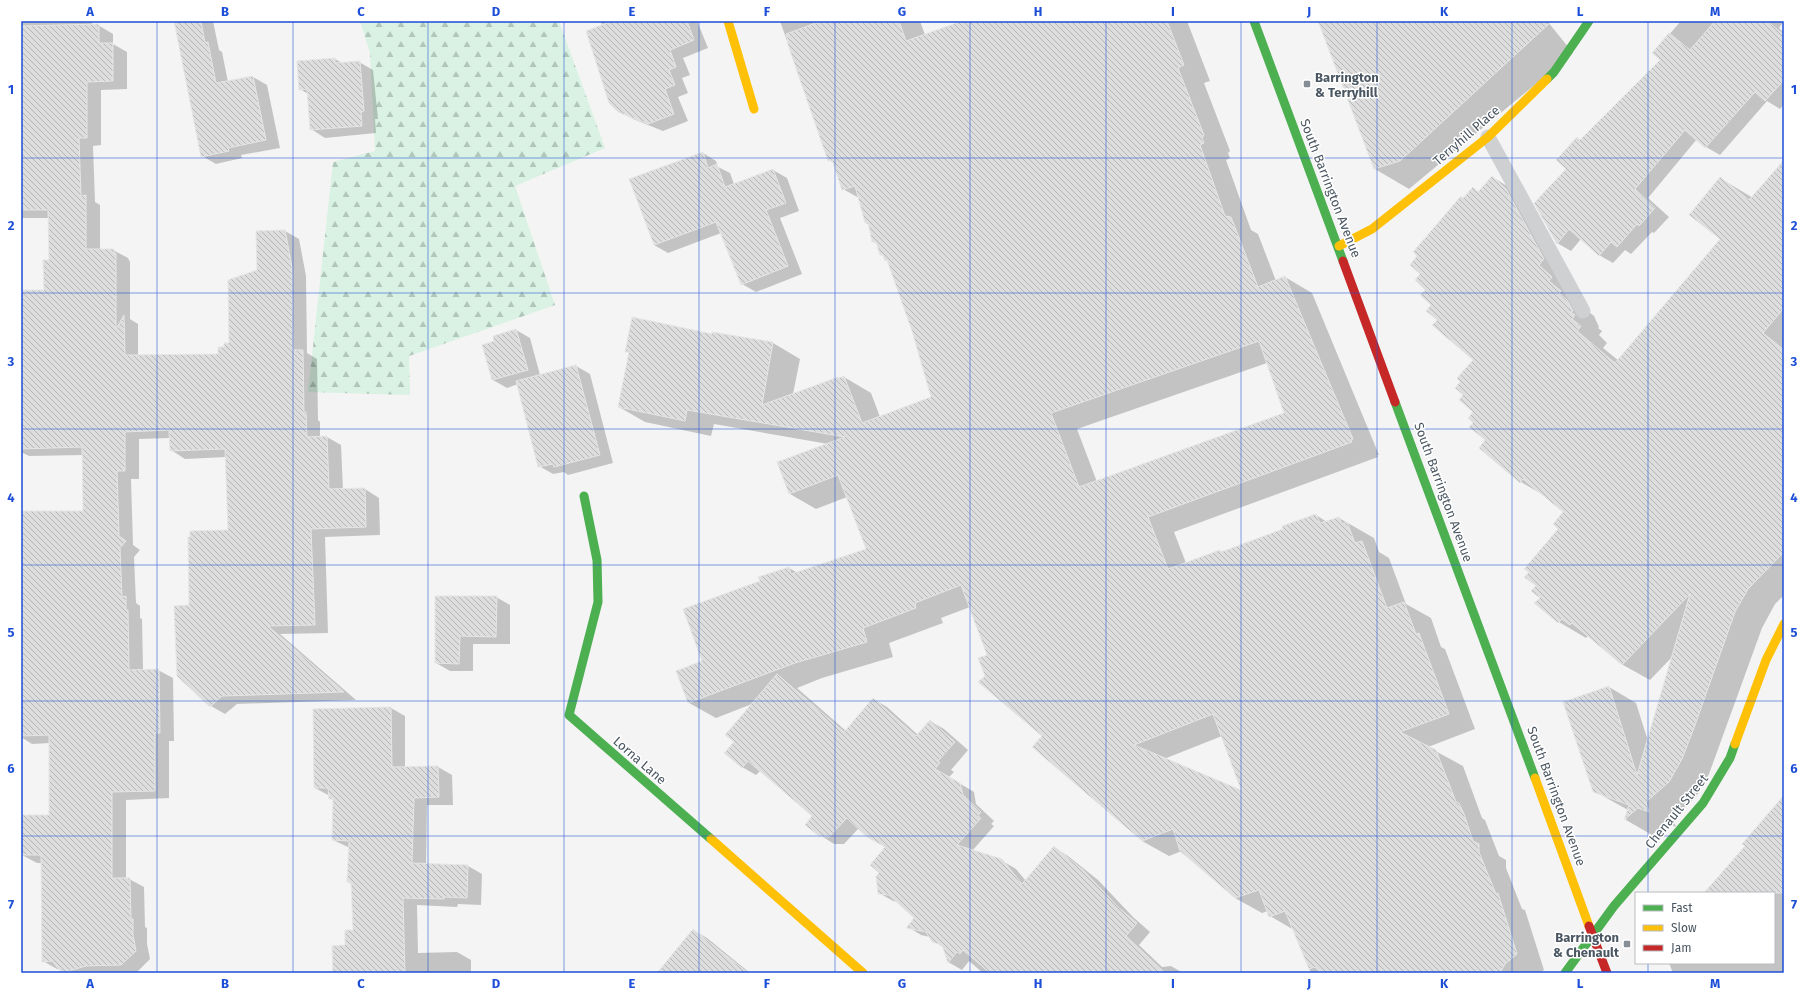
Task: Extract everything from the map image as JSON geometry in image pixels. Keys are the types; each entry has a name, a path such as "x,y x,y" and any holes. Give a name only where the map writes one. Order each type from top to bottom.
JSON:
{"street":[{"path":"728,21 754,109"},
{"name":"South Barrington Avenue","path":"1254,21 1339,246 1607,973"},
{"name":"Terryhill Place","path":"1339,246 1372,229 1488,137 1554,72 1589,21"},
{"name":"Lorna Lane","path":"584,496 597,560 598,602 569,715 863,973"},
{"name":"Chenault Street","path":"1565,973 1614,906 1703,803 1713,788 1730,758 1744,713 1766,660 1784,624"}],"lane":[{"path":"1488,137 1583,311"}],"green space":[{"path":"360,21 559,21 605,148 515,186 555,305 409,356 410,395 308,392 333,162 375,151 370,53"}],"building":[{"path":"174,21 201,21 205,43 208,42 216,83 253,76 266,140 228,148 229,151 201,157"},
{"path":"612,21 687,21 694,40 670,50 676,67 669,70 675,85 665,89 674,114 648,124 618,112 609,103 586,31"},
{"path":"821,21 899,21 906,41 962,21 1167,21 1184,65 1178,68 1204,135 1202,138 1204,143 1200,145 1225,216 1231,217 1258,287 1285,276 1353,439 1351,440 1352,442 1148,517 1168,569 1220,550 1221,552 1283,529 1282,526 1316,514 1320,523 1339,517 1342,524 1347,522 1355,543 1362,541 1387,608 1404,602 1416,634 1419,633 1449,714 1400,732 1436,750 1456,802 1459,803 1464,814 1473,841 1479,844 1479,852 1496,894 1498,893 1517,954 1505,964 1500,973 1321,973 1315,967 1309,969 1285,911 1269,917 1259,890 1235,898 1180,851 1173,829 1142,841 1032,747 1042,736 978,682 985,676 978,658 987,655 961,585 915,603 916,608 863,628 867,642 795,663 688,703 676,671 702,661 683,609 760,581 758,577 789,567 791,574 866,549 838,475 789,494 777,462 845,437 687,410 685,421 618,407 629,352 625,352 632,317 712,334 712,332 773,342 762,405 844,376 862,423 931,397 912,331 887,260 885,261 883,255 880,255 876,242 872,242 868,222 865,223 855,186 842,190 832,160 828,161 787,42 786,34","holes":["1259,341 1284,413 1079,487 1051,413","1213,714 1241,790 1134,745"]},
{"path":"1318,21 1552,21 1400,161 1374,169"},
{"path":"1715,21 1767,21 1784,35 1784,80 1765,101 1755,92 1705,148 1685,130 1635,189 1655,208 1639,226 1637,224 1617,247 1611,242 1599,256 1569,229 1557,244 1534,203 1566,169 1556,160 1577,137 1580,140 1660,60 1652,53 1669,33 1690,50"},
{"path":"99,24 99,43 113,43 113,81 87,82 87,138 79,138 81,196 86,195 86,249 114,249 114,253 116,253 116,329 124,315 125,355 218,354 218,347 224,347 224,343 229,343 228,280 257,270 256,231 285,230 292,267 293,350 303,350 304,412 306,412 307,437 327,436 329,489 365,488 366,527 311,529 315,625 268,626 344,692 222,696 210,707 177,676 174,606 189,605 188,537 190,537 190,531 228,530 225,449 170,451 169,430 125,432 125,471 117,471 119,536 126,541 120,548 122,597 126,596 126,610 128,610 129,670 159,669 160,733 155,733 155,791 112,792 112,878 130,878 131,919 133,919 133,935 136,951 121,965 86,966 72,970 68,973 62,973 52,961 42,962 41,855 21,855 21,815 49,815 49,735 21,736 21,511 83,511 82,447 21,449 21,290 44,290 43,260 49,260 48,210 21,210 21,26"},
{"path":"335,58 335,63 360,61 364,111 361,112 362,126 310,130 307,89 299,90 297,61"},
{"path":"703,152 708,168 717,164 725,187 773,169 786,203 766,210 788,266 741,285 716,222 654,245 629,179"},
{"path":"1784,160 1784,308 1763,333 1784,350 1784,552 1748,589 1735,612 1682,759 1669,782 1646,802 1649,812 1638,808 1624,820 1629,805 1593,792 1563,702 1609,686 1637,775 1690,594 1622,665 1572,623 1570,625 1562,619 1558,623 1534,603 1540,598 1531,591 1536,586 1524,577 1529,572 1524,569 1558,529 1553,524 1563,512 1523,479 1520,483 1479,448 1485,440 1469,427 1473,423 1468,418 1473,412 1459,400 1463,395 1455,388 1460,382 1457,378 1473,360 1432,325 1437,320 1426,311 1431,305 1420,295 1425,290 1415,280 1420,274 1410,265 1417,256 1413,252 1461,196 1463,198 1473,187 1478,192 1492,176 1506,189 1544,259 1539,265 1552,277 1549,281 1561,291 1559,293 1567,300 1573,311 1571,312 1575,315 1572,319 1581,326 1577,331 1615,363 1720,239 1689,215 1720,177 1749,200"},
{"path":"516,329 528,370 492,380 482,345 494,341 493,336"},
{"path":"576,365 600,455 554,467 553,464 538,467 516,381"},
{"path":"435,596 497,596 496,637 460,636 459,664 435,663"},
{"path":"777,674 844,732 873,698 916,736 930,720 955,742 938,761 940,763 935,769 960,783 963,795 981,812 978,816 981,818 957,845 1002,859 1022,884 1054,846 1084,871 1119,908 1137,923 1126,936 1165,973 990,973 963,950 960,954 957,952 948,963 942,945 932,942 926,932 906,928 914,918 889,895 878,894 876,876 879,873 870,865 885,847 867,837 847,818 829,837 819,836 805,825 812,816 748,761 742,768 724,753 734,742 725,735"},
{"path":"391,707 392,767 438,766 439,797 414,798 412,863 468,865 467,898 403,898 405,973 333,973 332,946 345,945 345,930 353,930 351,882 347,882 349,841 332,840 333,799 329,799 328,788 314,788 313,709"},
{"path":"1784,795 1784,893 1705,892 1745,846 1742,844"},
{"path":"693,929 748,973 657,973"}],"traffic: fast":[{"path":"1254,21 1343,261"},
{"path":"1547,79 1554,72 1589,21"},
{"path":"1395,402 1535,778"},
{"path":"584,496 597,560 598,602 569,715 711,839"},
{"path":"1565,973 1614,906 1703,803 1730,758 1735,744"}],"traffic: slow":[{"path":"728,21 754,109"},
{"path":"1339,246 1372,229 1488,137 1547,79"},
{"path":"1735,744 1766,660 1784,624"},
{"path":"1535,778 1589,926"},
{"path":"711,839 863,973"}],"traffic: jam":[{"path":"1343,261 1395,402"},
{"path":"1589,926 1607,973"}],"place":[{"name":"Barrington & Terryhill","path":"1307,84"},
{"name":"Barrington & Chenault","path":"1627,944"}]}
